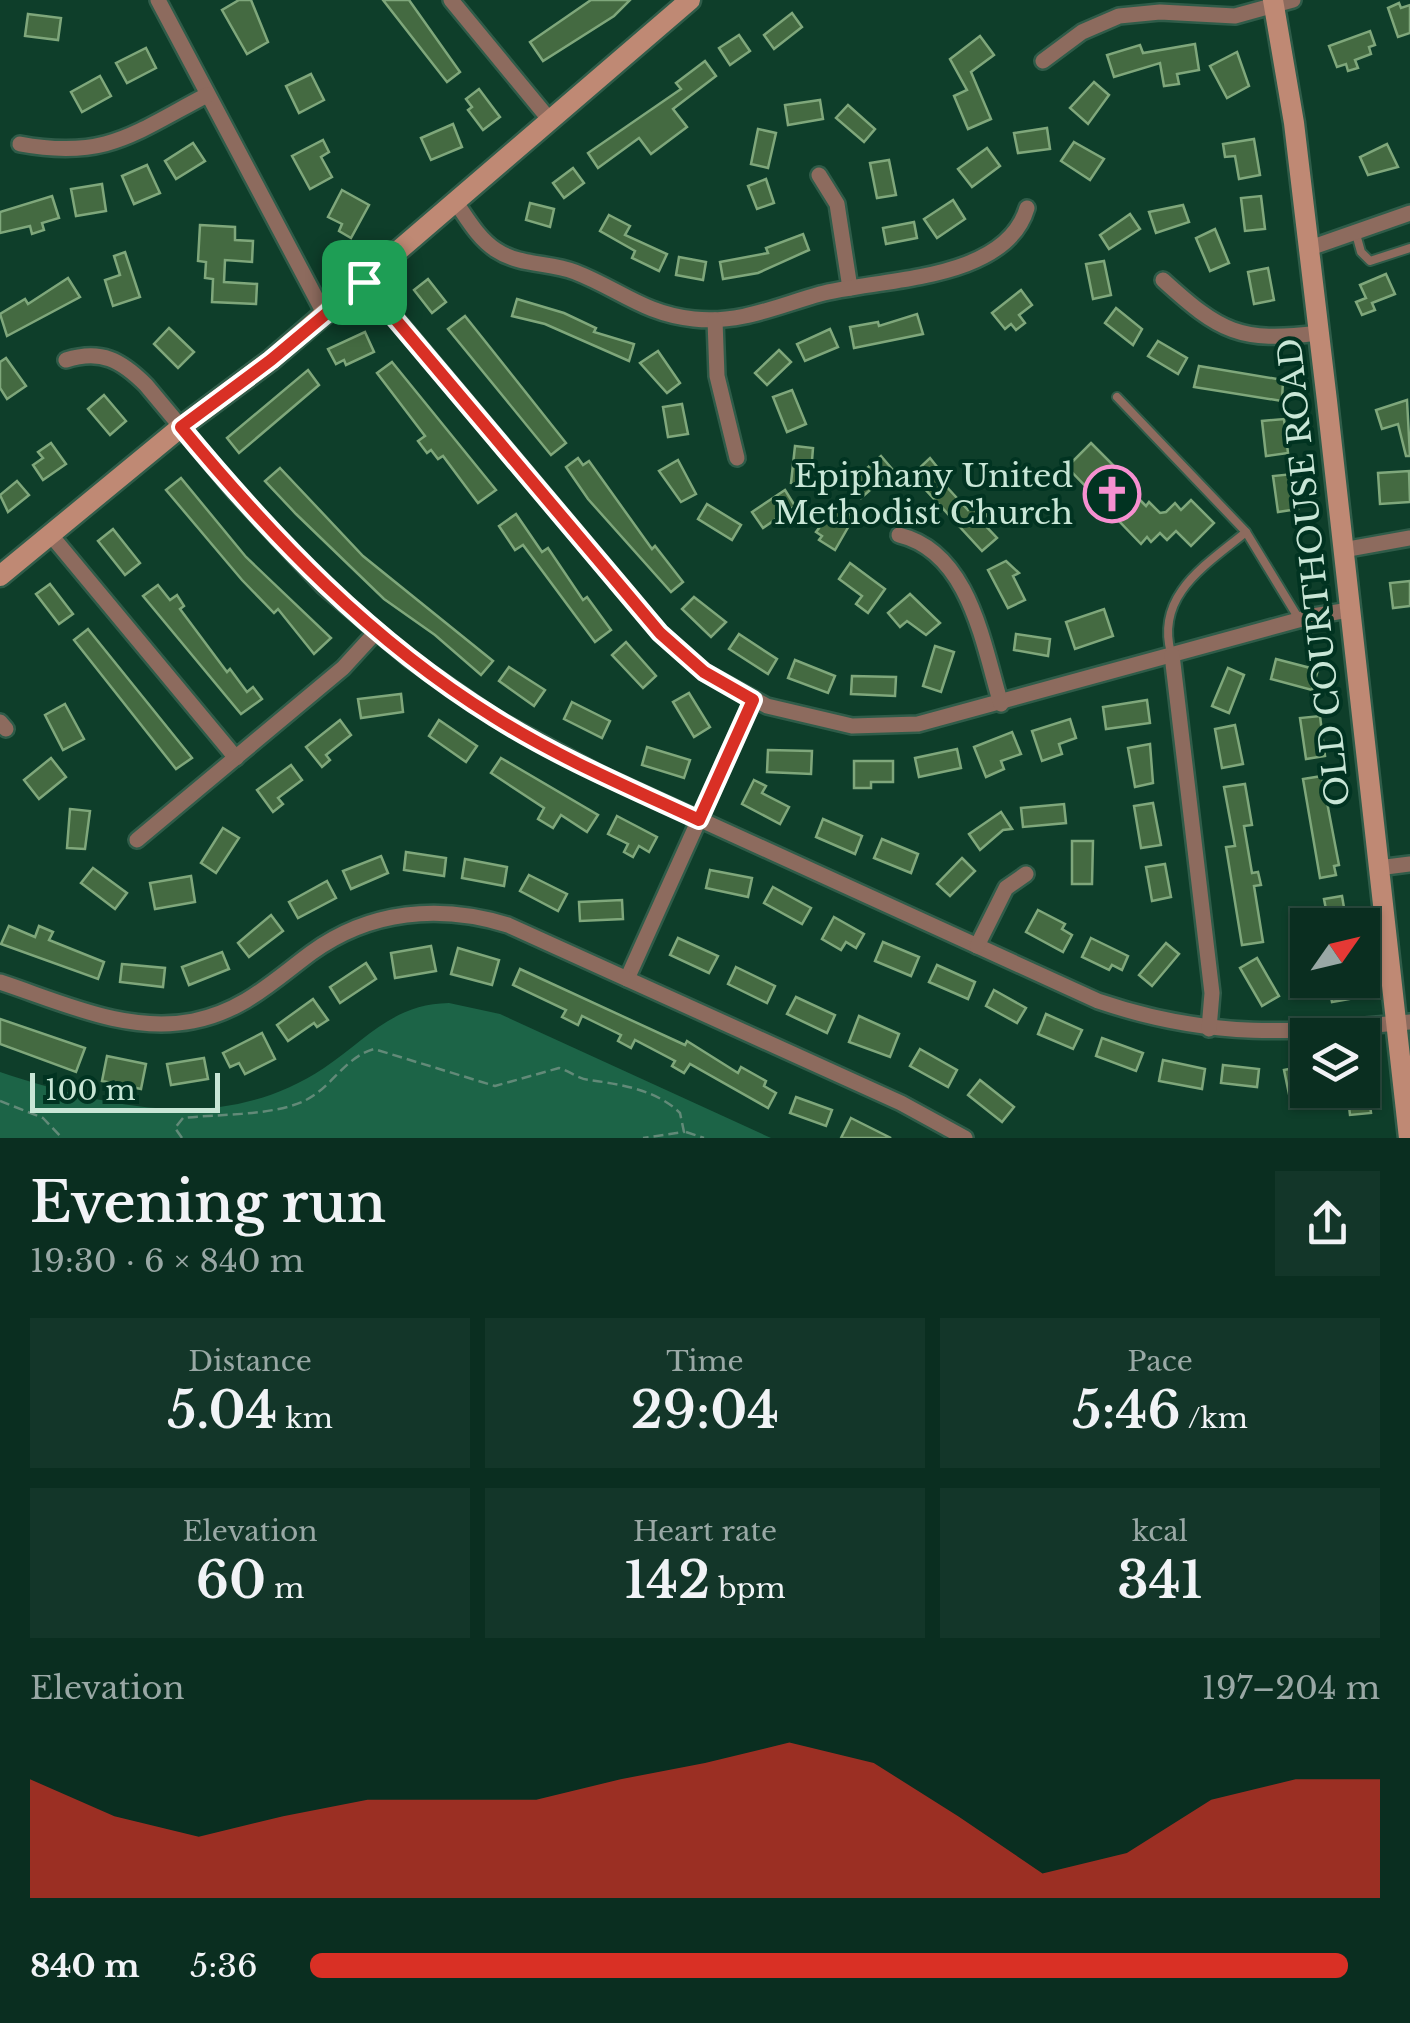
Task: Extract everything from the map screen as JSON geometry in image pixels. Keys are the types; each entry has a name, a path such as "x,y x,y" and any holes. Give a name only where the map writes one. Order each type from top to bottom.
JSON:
{"street":[{"path":"158,0 325,315"},
{"path":"451,0 549,119"},
{"path":"0,576 325,315 690,0"},
{"path":"1043,61 1082,32 1118,16 1160,12 1213,17 1280,2"},
{"name":"OLD COURTHOUSE ROAD","path":"1280,2 1378,868 1403,1023 1409,1138"},
{"path":"20,144 66,151 101,148 207,95"},
{"path":"819,175 837,204 850,288"},
{"path":"457,204 481,238 505,256 580,274 642,308 716,320 764,313 850,288 930,276 966,264 1010,237 1027,208"},
{"path":"1307,249 1410,213"},
{"path":"1163,280 1198,312 1232,333 1268,338 1318,333"},
{"path":"364,282 660,633 704,672 753,700 825,723 883,727 948,719 1300,620 1349,610"},
{"path":"716,320 717,376 737,458"},
{"path":"66,360 97,354 120,362 287,550 376,632 495,718 583,766 1098,1000 1209,1029 1273,1034 1403,1023"},
{"path":"50,534 236,758"},
{"path":"898,536 936,554 962,588 1001,704"},
{"path":"1343,550 1410,538"},
{"path":"137,840 343,668 376,632"},
{"path":"1172,655 1212,993 1209,1029"},
{"path":"627,979 753,700"},
{"path":"1378,868 1410,864"},
{"path":"977,946 1006,888 1026,874"},
{"path":"0,982 112,1019 193,1021 244,1004 310,954 359,926 434,912 508,926 902,1104 965,1138"}],"lane":[{"path":"1356,234 1361,252 1370,261 1410,248"},
{"path":"1117,397 1246,532 1300,620"},
{"path":"1172,655 1166,618 1174,597 1246,532"}],"path":[{"path":"182,1138 175,1128 183,1118 227,1116 303,1102 350,1061 374,1049 495,1086 559,1068 586,1080 606,1080 672,1104 680,1113 684,1132"},
{"path":"0,1101 43,1118 62,1138"},
{"path":"644,1138 684,1132 704,1138"}],"green space":[{"path":"449,1003 500,1014 771,1138 0,1138 0,1072 123,1104 164,1109 245,1102 285,1089 324,1068 396,1016"}],"building":[{"path":"239,0 251,0 268,42 247,54 222,10"},
{"path":"383,0 409,0 460,72 447,82"},
{"path":"591,0 630,0 614,16 543,61 530,42"},
{"path":"1399,3 1401,8 1410,5 1410,33 1398,37 1388,8"},
{"path":"792,13 802,27 774,49 764,35"},
{"path":"28,14 61,18 58,40 25,36"},
{"path":"1370,31 1375,45 1369,47 1371,54 1355,60 1358,68 1348,71 1346,64 1337,67 1329,46"},
{"path":"739,35 750,51 730,65 719,48"},
{"path":"980,36 994,55 971,72 991,119 968,129 954,96 967,90 950,59"},
{"path":"1195,44 1199,70 1177,74 1179,84 1164,86 1160,63 1114,77 1107,55 1140,45 1143,53"},
{"path":"146,48 156,68 127,83 116,63"},
{"path":"1237,52 1249,86 1227,98 1210,66"},
{"path":"705,61 716,76 673,109 687,127 651,154 639,138 598,168 588,153 681,89 676,83"},
{"path":"311,74 324,100 299,113 286,86"},
{"path":"100,76 111,96 82,112 71,92"},
{"path":"1094,82 1109,95 1088,124 1070,108"},
{"path":"479,89 500,117 483,130 468,110 472,107 466,99"},
{"path":"820,100 823,119 788,125 785,105"},
{"path":"848,105 875,129 864,142 836,118"},
{"path":"453,124 462,147 431,160 421,138"},
{"path":"1047,128 1050,149 1018,153 1014,133"},
{"path":"758,129 776,133 768,168 751,164"},
{"path":"1254,139 1260,175 1239,179 1235,156 1225,157 1223,144"},
{"path":"323,140 329,152 321,157 332,177 310,189 292,156"},
{"path":"1074,142 1104,159 1090,180 1061,161"},
{"path":"193,143 205,161 176,179 165,161"},
{"path":"1387,144 1398,167 1368,175 1360,157"},
{"path":"987,148 1000,166 972,187 958,169"},
{"path":"889,160 896,195 877,198 870,163"},
{"path":"147,165 160,193 134,204 122,176"},
{"path":"573,168 584,183 564,198 553,183"},
{"path":"766,179 774,203 757,209 748,186"},
{"path":"102,184 106,211 76,216 71,189"},
{"path":"342,190 369,205 351,238 339,231 342,224 328,217"},
{"path":"52,196 59,218 42,223 44,230 32,234 30,226 0,233 0,212"},
{"path":"1261,196 1265,229 1245,231 1241,198"},
{"path":"953,200 965,219 937,238 924,219"},
{"path":"530,203 554,209 550,227 526,220"},
{"path":"1183,205 1189,222 1156,233 1149,212"},
{"path":"1130,214 1140,229 1109,249 1100,235"},
{"path":"609,215 630,226 625,235 667,254 659,271 632,258 635,251 600,231"},
{"path":"914,222 917,238 886,244 883,228"},
{"path":"200,225 235,227 235,240 253,241 252,262 225,260 224,282 257,284 256,304 212,302 213,279 205,278 206,262 198,261"},
{"path":"1215,229 1229,263 1210,271 1196,238"},
{"path":"803,234 809,250 758,273 723,279 720,262 768,253 766,248"},
{"path":"125,252 140,297 113,306 105,280 120,275 114,256"},
{"path":"679,257 706,262 703,280 676,275"},
{"path":"1104,261 1111,295 1093,299 1086,264"},
{"path":"1268,268 1274,300 1254,304 1248,272"},
{"path":"1386,274 1395,294 1372,303 1375,310 1362,315 1356,302 1366,298 1360,285"},
{"path":"68,278 80,297 7,336 0,314 25,299 28,304"},
{"path":"428,279 446,302 432,313 414,290"},
{"path":"1021,290 1032,305 1019,315 1025,323 1016,330 1011,324 1005,329 992,313"},
{"path":"517,299 564,313 596,328 594,332 634,344 629,361 545,324 512,316"},
{"path":"1116,308 1142,329 1133,345 1105,323"},
{"path":"917,314 923,334 854,348 850,327 878,322 879,326"},
{"path":"465,316 566,443 551,455 448,329"},
{"path":"169,328 194,352 178,368 154,344"},
{"path":"830,329 838,347 805,361 797,344"},
{"path":"365,332 374,352 346,365 344,360 336,364 328,349"},
{"path":"1158,341 1187,358 1178,374 1148,356"},
{"path":"779,350 791,362 767,385 755,373"},
{"path":"658,351 680,383 667,393 640,363"},
{"path":"6,358 26,386 7,399 0,388 0,362"},
{"path":"392,362 496,490 478,503 443,456 438,459 431,450 427,453 418,441 425,436 377,373"},
{"path":"1199,366 1283,380 1282,401 1194,387"},
{"path":"308,370 319,385 239,453 227,438"},
{"path":"792,390 806,424 787,432 773,397"},
{"path":"104,395 126,421 110,435 88,409"},
{"path":"1407,400 1410,456 1406,456 1398,424 1382,429 1376,410"},
{"path":"682,404 688,434 668,437 663,407"},
{"path":"1284,419 1288,453 1266,456 1262,421"},
{"path":"51,443 66,464 43,480 33,465 43,458 38,452"},
{"name":"Epiphany United Methodist Church","path":"1091,443 1131,483 1127,487 1146,506 1149,502 1160,513 1175,503 1181,510 1191,500 1214,523 1191,546 1176,531 1167,540 1160,533 1151,542 1147,537 1141,544 1067,467"},
{"path":"795,446 813,448 810,485 791,483"},
{"path":"881,456 893,470 861,498 849,484"},
{"path":"578,458 583,465 589,461 652,549 655,546 683,582 671,592 588,499 566,467"},
{"path":"930,458 938,468 933,472 968,510 976,502 988,514 981,521 997,538 982,551 912,475"},
{"path":"678,460 696,494 681,502 659,471"},
{"path":"280,468 363,556 493,661 481,675 435,635 384,599 296,514 265,481"},
{"path":"1409,471 1410,502 1380,504 1378,473"},
{"path":"1293,474 1298,509 1278,512 1273,476"},
{"path":"181,478 246,557 331,638 314,654 278,609 274,613 242,580 166,490"},
{"path":"17,481 29,495 8,512 0,495"},
{"path":"785,490 795,506 763,528 752,512"},
{"path":"707,504 741,525 732,540 698,519"},
{"path":"836,506 854,517 835,550 819,540 822,536 816,532"},
{"path":"516,514 542,552 548,548 583,600 587,597 611,630 595,642 523,545 515,550 499,526"},
{"path":"113,529 140,563 125,575 98,541"},
{"path":"1006,561 1019,573 1013,576 1025,600 1008,608 988,570"},
{"path":"850,563 885,589 868,613 856,604 862,596 839,579"},
{"path":"1410,581 1410,606 1393,608 1390,583"},
{"path":"50,584 73,614 59,624 36,594"},
{"path":"158,585 170,600 177,595 184,606 180,609 227,672 230,669 247,692 253,687 262,699 241,714 143,596"},
{"path":"910,594 940,623 926,635 907,621 900,627 888,613"},
{"path":"694,597 726,622 711,637 682,609"},
{"path":"1104,609 1113,636 1075,649 1066,622"},
{"path":"88,629 192,758 176,769 74,640"},
{"path":"739,634 777,659 768,674 729,649"},
{"path":"1016,634 1050,639 1048,656 1014,650"},
{"path":"626,642 656,676 643,688 612,655"},
{"path":"935,646 954,652 941,692 923,686"},
{"path":"1276,659 1318,670 1312,690 1271,679"},
{"path":"795,660 835,676 828,693 788,678"},
{"path":"509,667 545,690 534,706 499,681"},
{"path":"1228,668 1244,675 1229,713 1212,706"},
{"path":"852,676 896,677 895,696 851,694"},
{"path":"689,693 710,727 694,737 673,702"},
{"path":"401,694 403,712 361,718 358,699"},
{"path":"1147,700 1150,723 1106,729 1103,707"},
{"path":"572,702 610,721 602,738 564,719"},
{"path":"65,704 84,739 63,750 45,715"},
{"path":"1320,716 1325,756 1306,759 1300,718"},
{"path":"1070,719 1076,738 1059,744 1062,754 1042,761 1032,731"},
{"path":"340,720 351,735 326,755 330,760 322,767 306,747"},
{"path":"439,720 477,746 466,762 429,736"},
{"path":"1235,725 1243,764 1222,768 1215,729"},
{"path":"1012,732 1021,754 1001,761 1004,769 986,777 974,747"},
{"path":"1150,744 1153,783 1135,787 1128,748"},
{"path":"647,747 690,760 684,778 642,765"},
{"path":"957,749 961,768 919,777 915,758"},
{"path":"768,750 812,751 811,774 767,772"},
{"path":"51,758 66,777 39,799 24,780"},
{"path":"501,758 598,815 587,832 561,815 553,828 538,819 544,808 491,773"},
{"path":"854,761 893,761 893,782 871,782 871,788 854,788"},
{"path":"291,765 302,780 278,798 283,804 273,812 257,790"},
{"path":"1322,776 1339,865 1334,866 1336,875 1320,878 1303,779"},
{"path":"754,780 766,786 762,793 789,807 780,824 742,804"},
{"path":"1245,784 1252,825 1244,826 1252,873 1258,872 1261,885 1254,886 1263,942 1242,945 1226,847 1235,846 1224,787"},
{"path":"1153,803 1161,845 1141,848 1134,806"},
{"path":"1064,804 1066,823 1023,827 1021,808"},
{"path":"70,809 90,811 85,849 67,848"},
{"path":"1001,812 1012,829 1003,830 980,850 969,834"},
{"path":"617,816 657,837 649,852 639,846 633,857 624,852 628,844 608,834"},
{"path":"823,819 862,836 855,854 816,837"},
{"path":"223,828 239,838 216,873 201,863"},
{"path":"882,839 918,854 911,873 874,858"},
{"path":"1072,841 1093,841 1092,884 1072,884"},
{"path":"406,852 446,858 444,876 404,870"},
{"path":"381,856 388,873 351,889 343,871"},
{"path":"962,858 975,871 950,896 937,884"},
{"path":"465,859 507,867 504,886 462,878"},
{"path":"1165,864 1171,897 1152,901 1146,867"},
{"path":"93,868 127,893 115,909 81,883"},
{"path":"710,870 752,878 748,897 706,888"},
{"path":"529,875 567,894 558,911 520,891"},
{"path":"191,876 195,902 155,909 150,883"},
{"path":"327,881 336,898 298,918 289,902"},
{"path":"773,887 811,908 802,924 764,903"},
{"path":"1342,896 1344,908 1326,908 1324,899"},
{"path":"622,900 623,919 580,921 579,902"},
{"path":"1038,910 1065,924 1062,929 1072,935 1063,952 1026,932"},
{"path":"271,915 283,931 249,957 238,943"},
{"path":"834,917 864,934 856,948 846,942 841,950 822,939"},
{"path":"9,926 35,937 39,926 53,932 49,940 104,962 98,979 1,944"},
{"path":"678,938 718,956 709,973 670,955"},
{"path":"1091,938 1128,956 1122,970 1112,965 1109,970 1082,957"},
{"path":"883,942 919,957 911,976 875,961"},
{"path":"1166,943 1179,954 1152,986 1139,975"},
{"path":"431,946 436,971 395,978 391,953"},
{"path":"458,948 499,960 492,985 451,974"},
{"path":"222,952 229,969 189,985 182,967"},
{"path":"1257,958 1279,996 1262,1006 1240,968"},
{"path":"366,963 376,979 340,1003 330,987"},
{"path":"122,964 165,968 163,987 120,982"},
{"path":"937,965 975,982 968,999 929,982"},
{"path":"736,967 775,986 767,1003 728,984"},
{"path":"520,969 685,1045 687,1041 738,1073 741,1067 766,1081 764,1086 776,1093 768,1108 690,1064 684,1073 672,1066 675,1061 635,1040 631,1048 618,1041 621,1035 582,1016 578,1025 562,1017 566,1010 513,985"},
{"path":"994,990 1026,1008 1017,1023 986,1006"},
{"path":"796,997 835,1015 827,1033 787,1014"},
{"path":"313,999 328,1020 317,1027 314,1023 288,1041 277,1025"},
{"path":"1046,1014 1082,1030 1073,1049 1038,1034"},
{"path":"859,1016 899,1034 890,1057 849,1042"},
{"path":"0,1019 85,1048 76,1072 0,1044"},
{"path":"262,1033 275,1059 245,1074 239,1063 230,1067 223,1053"},
{"path":"1102,1038 1143,1053 1136,1071 1096,1056"},
{"path":"920,1049 957,1070 948,1087 910,1066"},
{"path":"107,1056 146,1064 141,1089 102,1081"},
{"path":"204,1058 208,1079 171,1085 167,1064"},
{"path":"1163,1060 1205,1069 1202,1089 1159,1081"},
{"path":"1223,1065 1259,1069 1257,1087 1221,1083"},
{"path":"1290,1069 1290,1094 1289,1094 1284,1070"},
{"path":"980,1080 1014,1107 1002,1122 968,1095"},
{"path":"796,1097 832,1110 826,1126 790,1113"},
{"path":"1349,1108 1370,1108 1371,1113 1350,1115"},
{"path":"851,1118 891,1138 841,1138"}],"place":[{"name":"Epiphany United Methodist Church","path":"1112,494"}],"route":[{"path":"364,282 660,633 704,672 753,700 699,820 549,749 495,718 411,660 323,586 287,550 181,427 271,360 364,282"}]}
